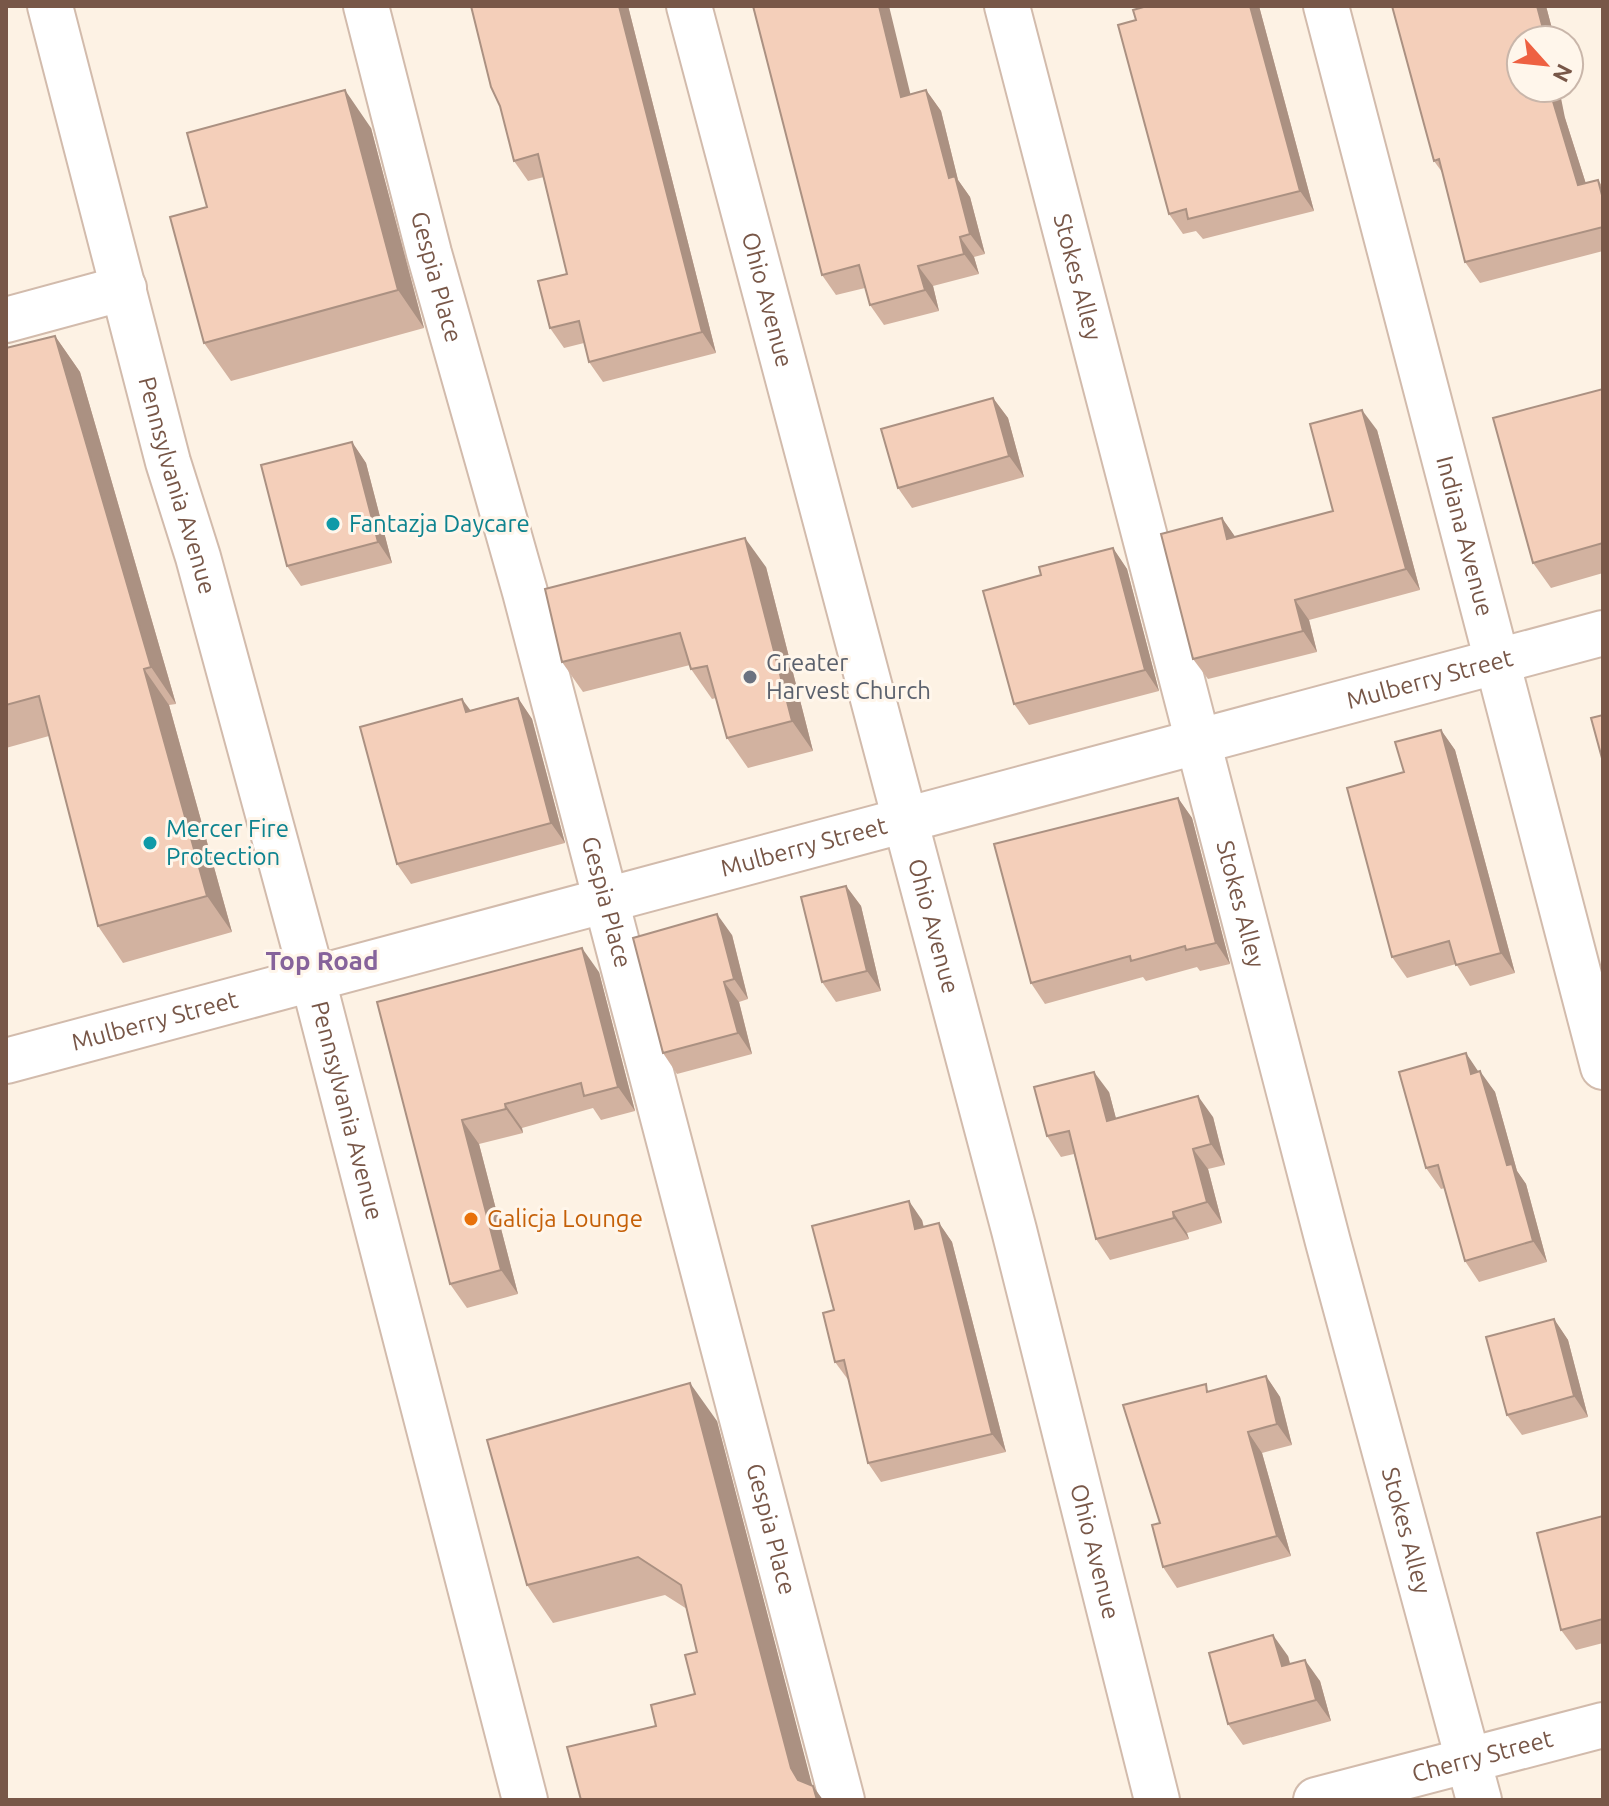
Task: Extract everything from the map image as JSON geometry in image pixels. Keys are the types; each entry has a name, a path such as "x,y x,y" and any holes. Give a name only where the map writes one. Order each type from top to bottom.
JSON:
{"street":[{"name":"Pennsylvania Avenue","path":"50,6 168,462 198,557 312,976 525,1800"},
{"name":"Gespia Place","path":"366,6 437,283 525,592 842,1800"},
{"name":"Ohio Avenue","path":"689,6 1014,1230 1157,1800"},
{"name":"Stokes Alley","path":"1007,6 1382,1449 1474,1780"},
{"name":"Indiana Avenue","path":"1326,6 1603,1067"},
{"path":"6,320 124,288"},
{"name":"Mulberry Street","path":"7,1054 605,900 1603,633"},
{"name":"Cherry Street","path":"1316,1800 1474,1780 1603,1725"}],"building":[{"path":"471,6 619,6 702,332 589,362 579,321 550,328 538,281 567,274 538,154 514,161"},
{"path":"753,6 879,6 901,97 926,90 949,178 955,176 970,234 960,237 964,254 918,266 925,290 870,305 859,265 822,275"},
{"path":"1147,6 1250,6 1300,191 1188,219 1186,209 1169,214 1118,25 1136,20 1133,10"},
{"path":"1392,6 1537,6 1542,24 1505,24 1505,104 1554,104 1578,185 1598,180 1603,199 1603,227 1465,262 1439,159 1434,161"},
{"path":"345,90 398,290 204,343 170,217 207,207 187,133"},
{"path":"55,336 151,667 144,669 207,896 98,926 39,696 6,705 6,348"},
{"path":"1603,389 1603,543 1533,563 1493,418"},
{"path":"993,398 1009,456 898,488 881,429"},
{"path":"1362,410 1406,569 1295,600 1303,631 1193,659 1161,534 1222,518 1227,539 1333,511 1310,424"},
{"name":"Fantazja Daycare","path":"352,442 378,542 287,566 261,465"},
{"name":"Greater Harvest Church","path":"745,538 792,721 727,738 707,666 691,669 680,633 562,662 545,589"},
{"path":"1113,548 1145,670 1014,704 983,591 1041,575 1039,567"},
{"path":"518,698 551,823 397,864 360,727 462,699 466,712"},
{"path":"1603,715 1603,762 1591,718"},
{"path":"1441,730 1501,953 1456,965 1449,941 1392,957 1347,788 1404,772 1395,742"},
{"path":"1178,798 1216,943 1186,950 1185,946 1131,961 1130,956 1031,983 994,844"},
{"path":"846,886 867,971 822,982 801,897"},
{"path":"717,914 734,979 724,982 738,1033 663,1053 633,938"},
{"path":"582,948 618,1087 584,1096 581,1083 505,1104 506,1109 462,1120 501,1270 450,1284 377,1002"},
{"path":"1466,1053 1471,1074 1480,1071 1507,1165 1512,1164 1533,1241 1465,1261 1438,1165 1426,1168 1399,1072"},
{"path":"1094,1072 1107,1121 1198,1096 1211,1144 1193,1149 1207,1202 1173,1212 1174,1218 1096,1239 1069,1131 1047,1136 1034,1087"},
{"path":"909,1201 915,1229 939,1223 992,1434 868,1463 844,1360 835,1362 823,1313 834,1310 812,1226"},
{"path":"1554,1319 1574,1396 1507,1415 1486,1337"},
{"path":"1266,1376 1277,1424 1248,1432 1277,1536 1163,1567 1152,1525 1160,1523 1123,1405 1206,1384 1207,1392"},
{"path":"690,1383 791,1768 798,1780 813,1786 817,1800 581,1800 567,1747 656,1726 651,1705 695,1694 685,1655 697,1652 681,1585 638,1557 527,1585 487,1440"},
{"path":"1603,1516 1603,1619 1561,1630 1537,1533"},
{"path":"1273,1635 1282,1666 1305,1660 1316,1700 1228,1724 1209,1653"}],"place":[{"name":"Fantazja Daycare","path":"333,524"},
{"name":"Greater Harvest Church","path":"750,677"},
{"name":"Mercer Fire Protection","path":"150,843"},
{"name":"Galicja Lounge","path":"471,1219"}],"district":[{"name":"Top Road","path":"322,961"}]}
